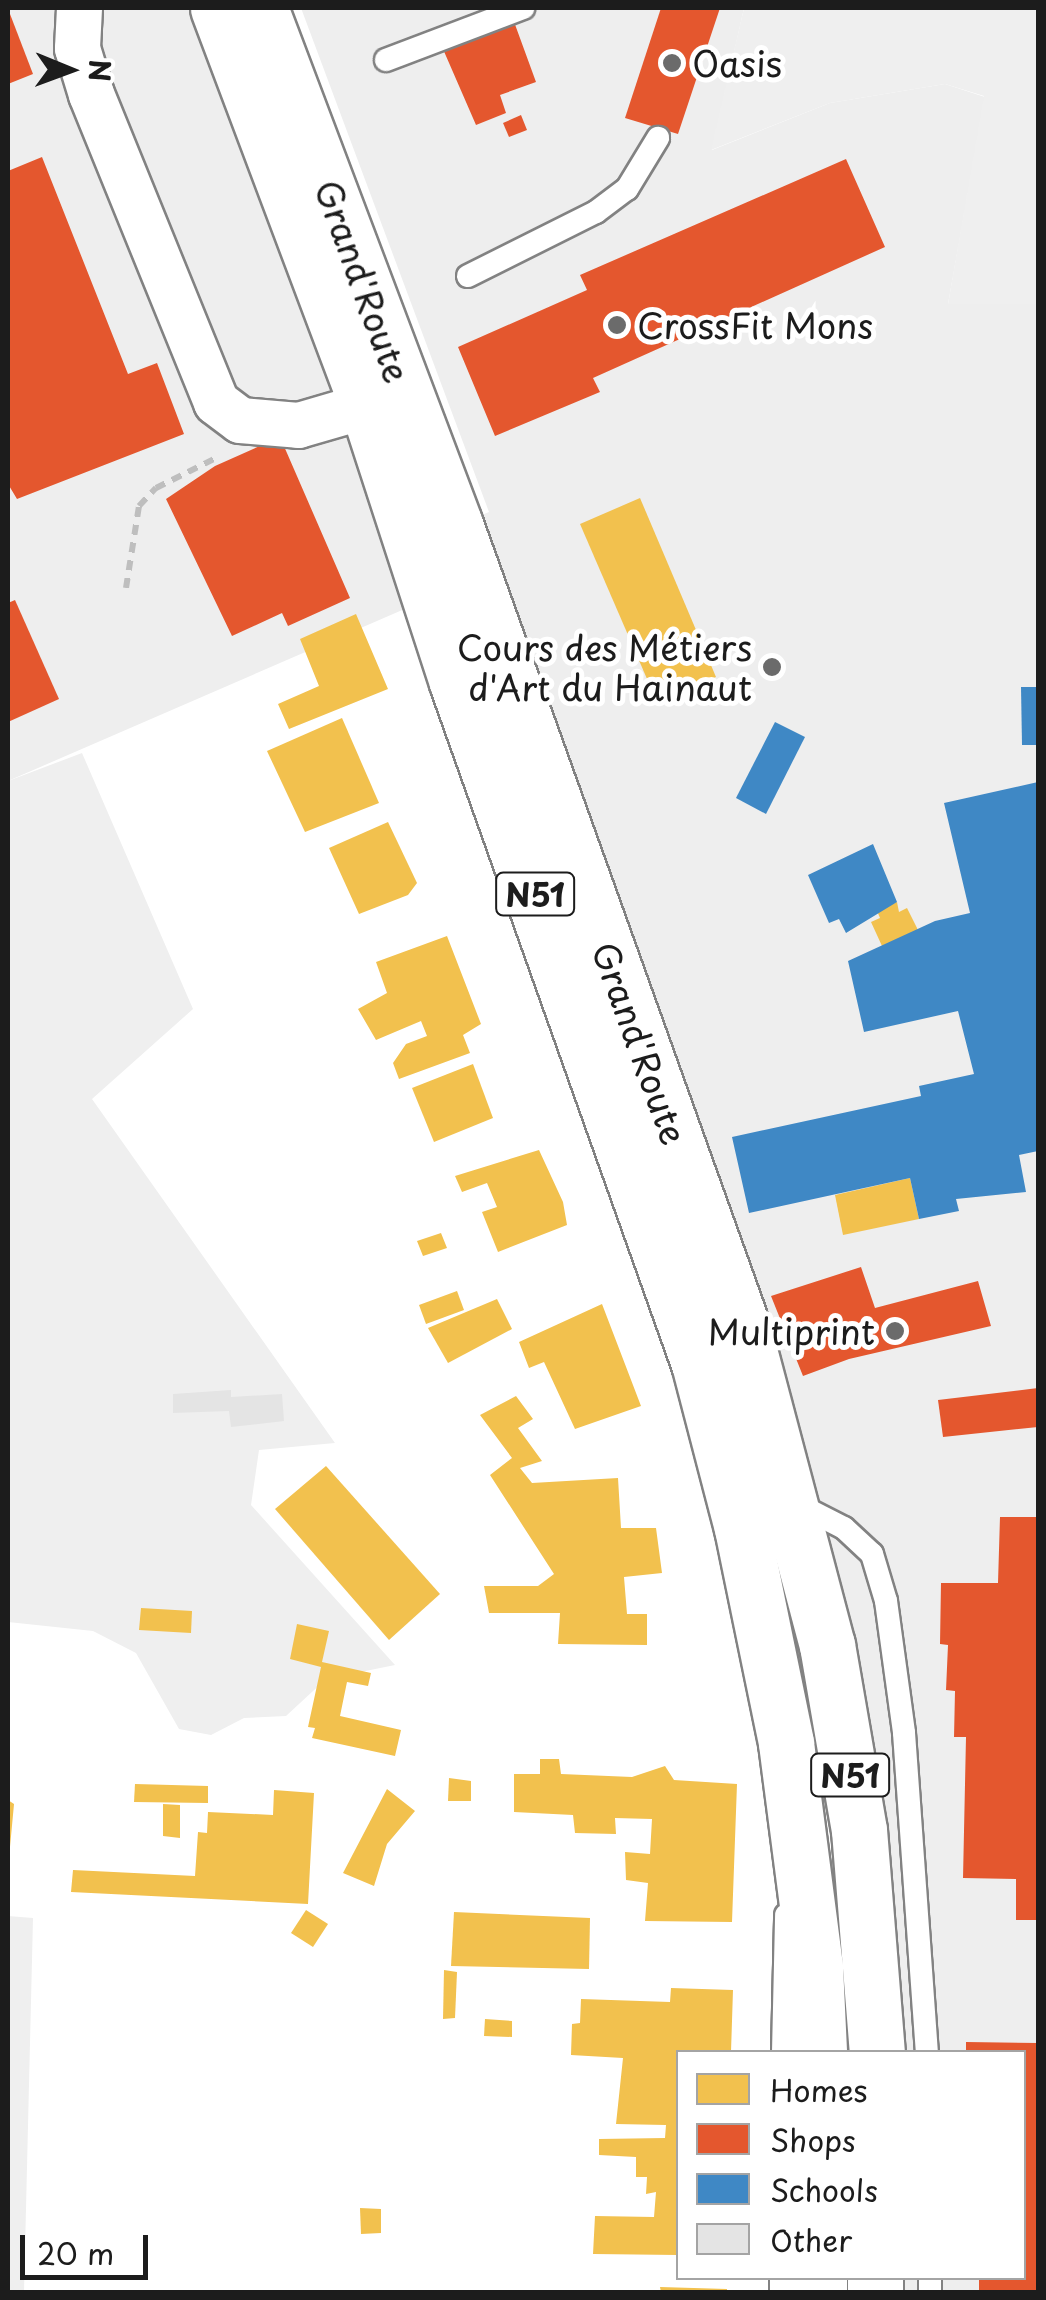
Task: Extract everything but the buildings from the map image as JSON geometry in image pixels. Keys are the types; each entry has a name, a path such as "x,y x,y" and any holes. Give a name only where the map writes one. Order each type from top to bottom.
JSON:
{"main road":[{"name":"Grand'Route","path":"218,8 367,406 457,682 699,1363 746,1548 794,1797 819,2050"},
{"name":"Grand'Route","path":"260,8 455,526 729,1289 793,1502 828,1645 859,1830 877,2050"}],"street":[{"path":"79,8 77,48 91,94 216,402 240,420 298,425 367,406"}],"lane":[{"path":"386,60 523,8"},
{"path":"468,276 596,212 627,189 658,138"},
{"path":"793,1502 844,1528 872,1554 886,1601 909,1791 927,2050"},
{"path":"783,2050 794,1797"}],"path":[{"path":"126,588 139,506 156,488 232,452"}],"shaded area":[{"path":"8,8 218,8 430,598 8,781"},
{"path":"301,8 744,8 712,150 830,103 945,84 985,97 948,304 1038,304 1038,2292 848,2292 848,2280 1026,2280 1026,2050 850,2050 834,1859 777,1534 455,526 489,512"},
{"path":"744,8 1038,8 1038,304 948,304 984,96 945,84 830,103 711,150"},
{"path":"82,753 193,1009 92,1099 335,1443 259,1450 251,1505 395,1665 326,1679 286,1716 244,1718 211,1735 179,1729 136,1653 93,1631 8,1622 8,781"},
{"path":"8,1916 33,1918 24,2292 8,2292"}],"place":[{"name":"Oasis","path":"672,63"},
{"name":"CrossFit Mons","path":"617,325"},
{"name":"Cours des Métiers d'Art du Hainaut","path":"772,667"},
{"name":"Multiprint","path":"895,1331"}]}
